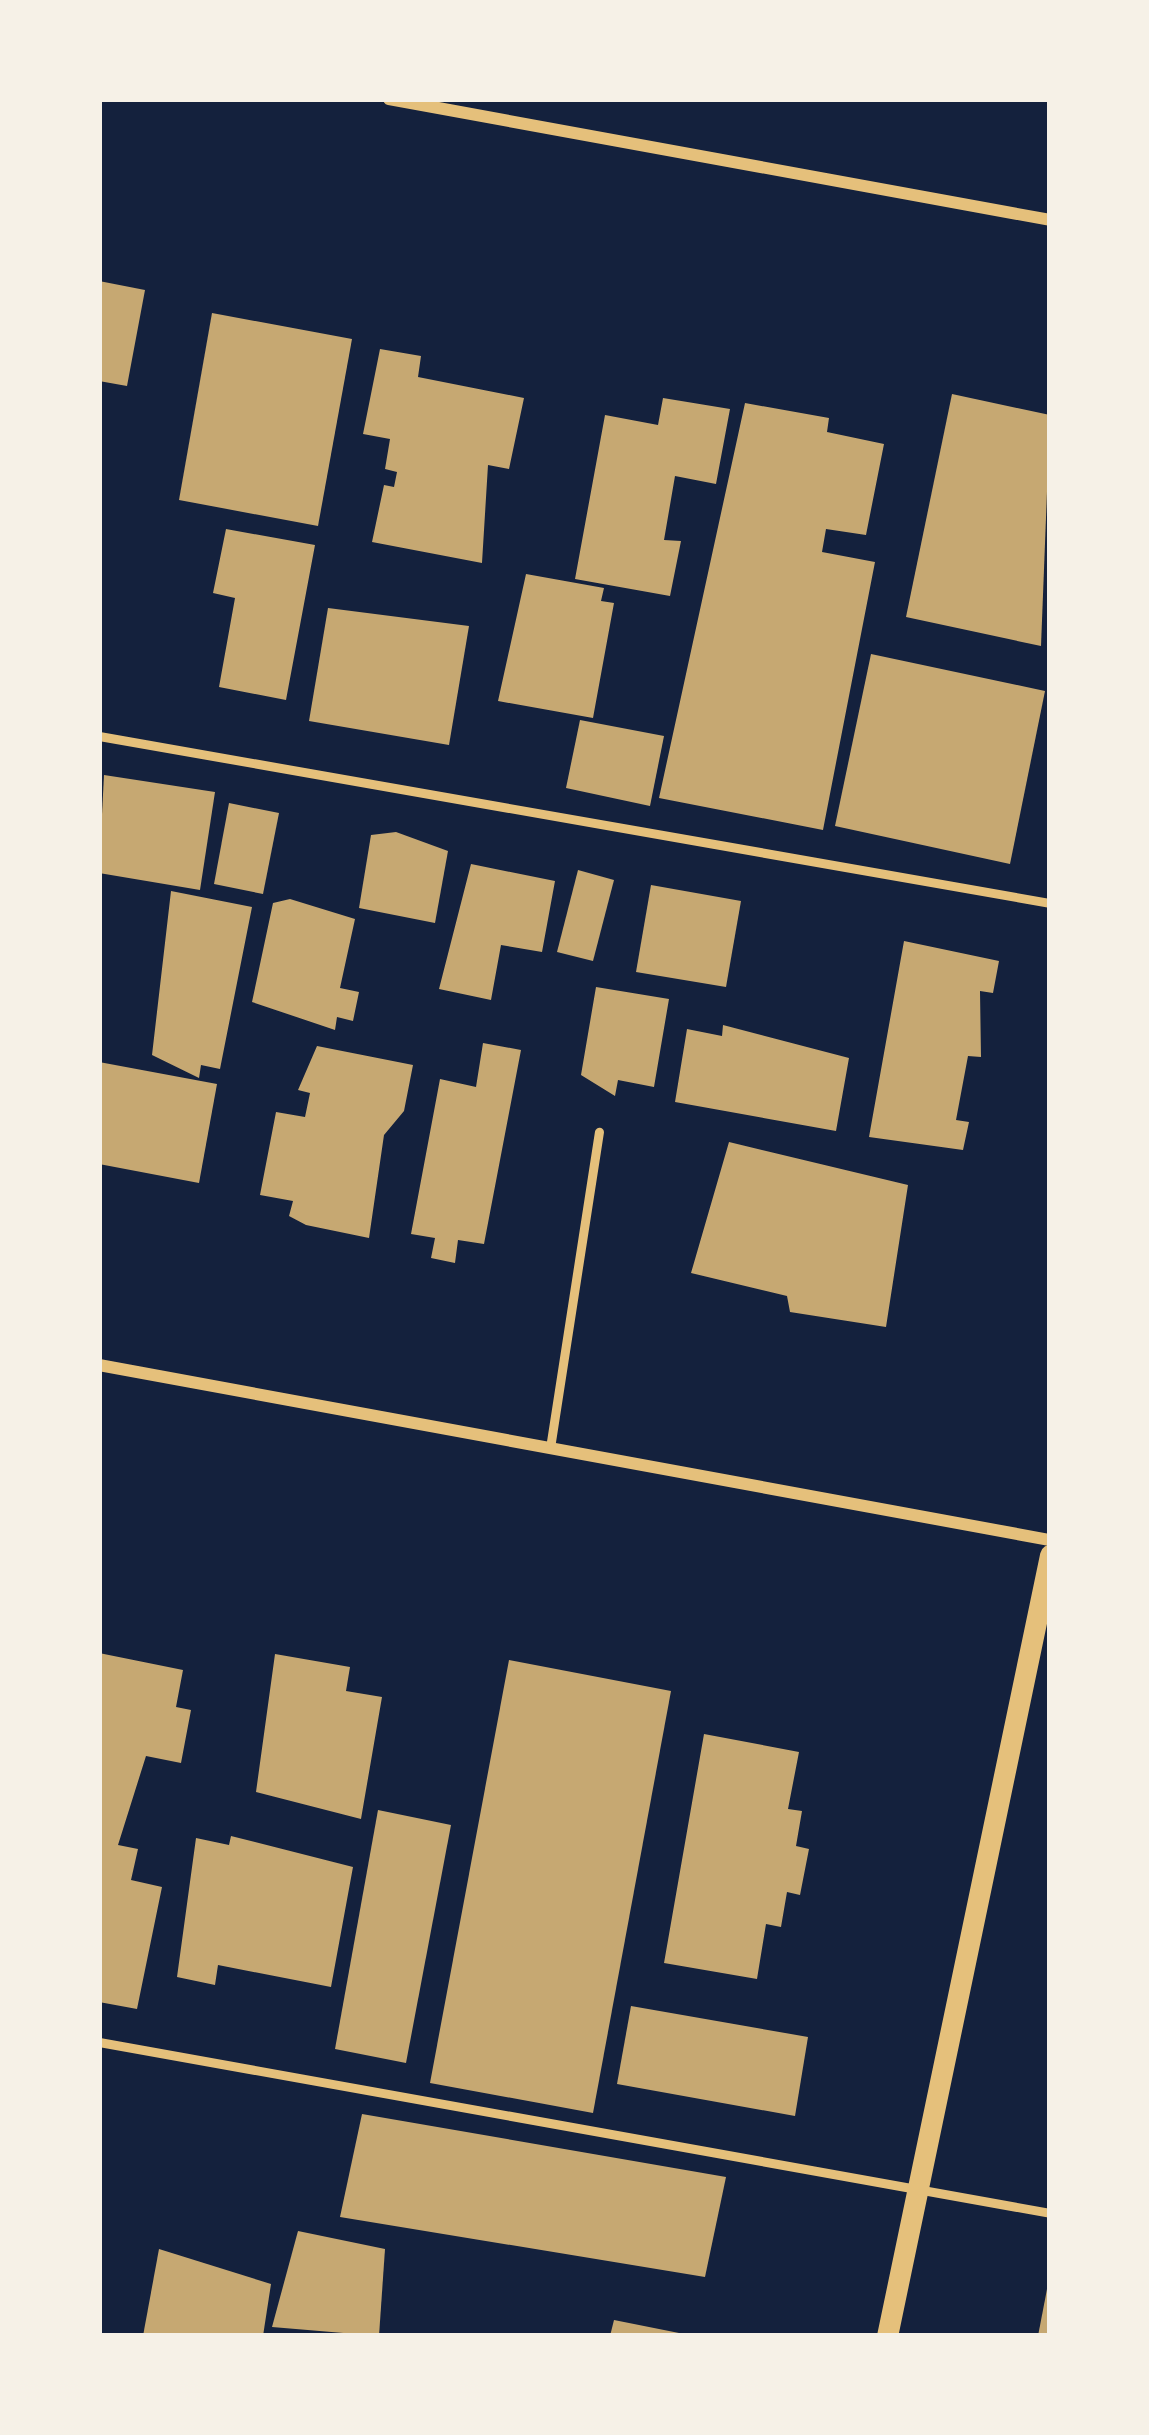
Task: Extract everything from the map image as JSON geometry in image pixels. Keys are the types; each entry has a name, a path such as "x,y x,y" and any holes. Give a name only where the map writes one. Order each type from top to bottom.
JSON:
{"street":[{"path":"389,99 1050,220"},
{"path":"99,1365 1050,1540"},
{"path":"887,2336 914,2187 1050,1555"}],"lane":[{"path":"99,736 1050,903"},
{"path":"550,1448 599,1132"},
{"path":"99,2042 1050,2213"}],"building":[{"path":"99,281 145,290 127,386 99,381"},
{"path":"212,313 352,339 318,526 179,500"},
{"path":"380,349 421,356 418,377 524,398 509,469 488,465 482,563 372,542 384,485 394,487 397,472 385,469 390,439 363,434"},
{"path":"952,394 1050,415 1041,646 906,617"},
{"path":"663,398 730,409 716,484 675,476 664,540 681,541 670,596 575,579 605,415 658,425"},
{"path":"745,403 829,418 827,432 884,444 866,535 826,529 822,552 875,562 823,830 659,798"},
{"path":"226,529 315,545 286,700 219,687 235,598 213,593"},
{"path":"526,574 604,588 601,601 614,603 593,718 498,701"},
{"path":"328,608 469,626 449,745 309,721"},
{"path":"871,654 1045,691 1010,864 835,826"},
{"path":"580,720 664,736 650,806 566,788"},
{"path":"104,775 215,792 200,890 99,873"},
{"path":"229,803 279,813 263,894 214,884"},
{"path":"396,832 448,851 435,923 359,908 371,835"},
{"path":"471,864 555,881 542,952 501,945 491,1000 439,989"},
{"path":"578,870 614,880 593,961 557,952"},
{"path":"651,885 741,901 726,987 636,972"},
{"path":"171,891 252,907 220,1069 201,1065 199,1078 152,1055"},
{"path":"290,899 355,919 340,988 359,992 353,1021 337,1017 335,1030 252,1002 273,903"},
{"path":"904,941 999,961 993,993 980,991 981,1057 968,1056 956,1120 969,1122 963,1150 869,1137"},
{"path":"596,987 669,999 654,1087 618,1080 615,1096 581,1075"},
{"path":"723,1025 849,1058 836,1131 675,1102 687,1029 722,1036"},
{"path":"483,1043 521,1050 484,1244 458,1240 455,1263 431,1258 435,1238 411,1234 440,1079 476,1087"},
{"path":"317,1046 413,1065 404,1111 384,1135 369,1238 306,1225 289,1216 293,1201 260,1195 276,1112 305,1117 310,1093 298,1090"},
{"path":"99,1062 217,1084 199,1183 99,1164"},
{"path":"729,1142 908,1185 886,1327 790,1312 787,1296 691,1273"},
{"path":"99,1653 183,1670 176,1707 191,1710 181,1763 146,1756 118,1845 138,1849 131,1880 162,1887 137,2009 99,2002"},
{"path":"275,1654 350,1667 346,1691 382,1697 361,1819 256,1792"},
{"path":"509,1660 671,1691 593,2113 430,2083"},
{"path":"704,1734 799,1752 788,1809 802,1811 796,1846 809,1849 800,1895 787,1892 781,1927 766,1924 757,1979 664,1963"},
{"path":"378,1810 451,1825 406,2063 335,2049"},
{"path":"231,1836 353,1867 331,1987 218,1965 215,1985 177,1977 196,1838 229,1845"},
{"path":"631,2006 808,2037 795,2116 617,2084"},
{"path":"362,2114 726,2177 705,2277 340,2217"},
{"path":"298,2231 385,2249 379,2336 272,2327"},
{"path":"159,2249 271,2284 263,2336 143,2336"},
{"path":"1048,2284 1050,2336 1038,2336"},
{"path":"614,2320 684,2334 610,2336"}]}
